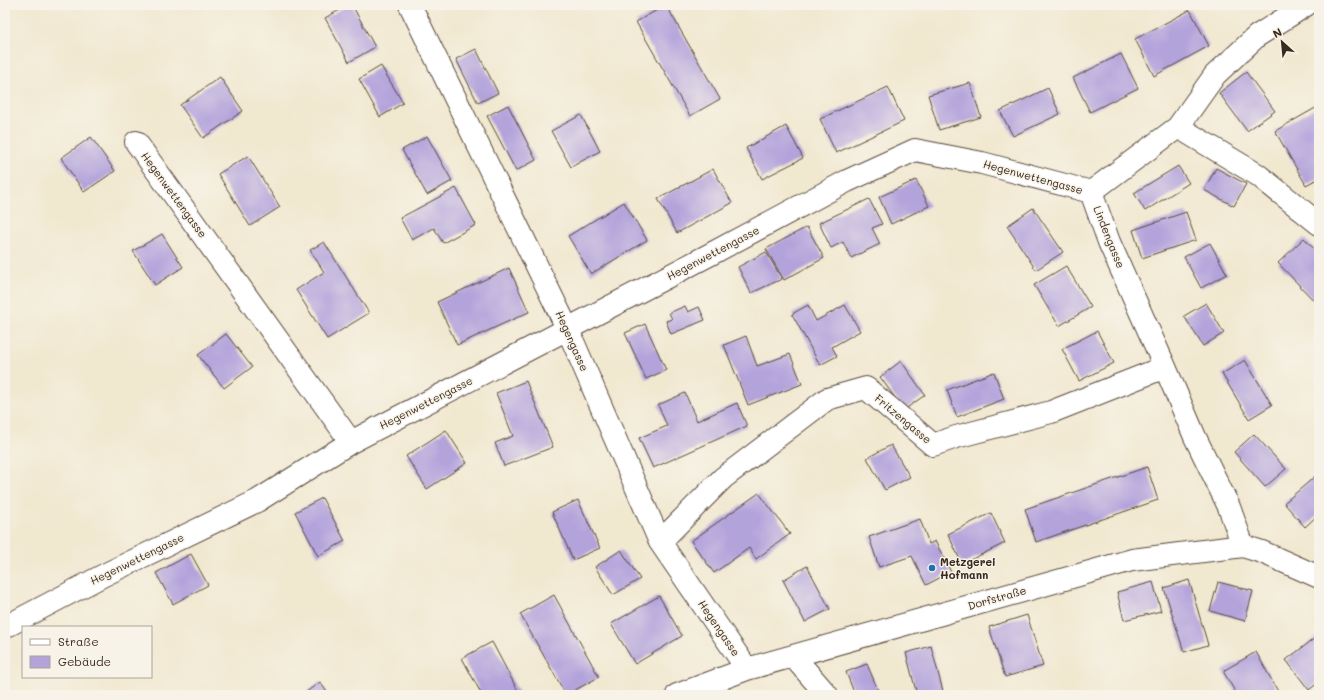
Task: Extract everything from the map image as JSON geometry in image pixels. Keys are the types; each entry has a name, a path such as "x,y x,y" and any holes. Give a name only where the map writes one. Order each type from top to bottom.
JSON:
{"street":[{"name":"Hegengasse","path":"410,5 568,330 660,542 747,669"},
{"name":"Lindengasse","path":"1243,546 1229,507 1195,437 1109,242 1091,192 1178,127 1215,75 1257,36 1306,5"},
{"path":"1178,127 1258,175 1319,224"},
{"name":"Hegenwettengasse","path":"136,142 351,442"},
{"name":"Hegenwettengasse","path":"5,627 104,575 256,501 351,442 568,330 847,181 915,150 982,163 1091,192"},
{"name":"Fritzengasse","path":"660,542 723,478 827,399 866,388 933,445 956,437 1051,412 1165,367"},
{"name":"Dorfstraße","path":"677,695 747,669 1132,560 1243,546 1262,552 1319,577"},
{"path":"793,656 827,695"}],"building":[{"path":"349,5 352,5 375,47 349,62 325,18"},
{"path":"666,5 720,99 690,116 636,22"},
{"path":"1190,10 1209,46 1154,76 1135,39"},
{"path":"476,49 498,93 478,103 456,59"},
{"path":"1121,54 1138,88 1090,112 1073,78"},
{"path":"381,66 403,103 380,117 359,79"},
{"path":"1246,72 1275,111 1247,131 1219,93"},
{"path":"220,77 243,111 203,138 180,105"},
{"path":"970,83 981,117 939,130 928,95"},
{"path":"888,87 904,121 836,153 820,119"},
{"path":"1048,88 1060,114 1013,136 1000,111"},
{"path":"508,105 536,160 516,171 487,116"},
{"path":"1319,106 1319,178 1306,185 1275,131"},
{"path":"581,115 600,151 571,167 551,131"},
{"path":"786,126 803,158 762,179 746,148"},
{"path":"427,136 452,181 427,195 402,150"},
{"path":"91,137 115,171 84,192 61,158"},
{"path":"248,156 280,207 250,226 218,174"},
{"path":"1178,166 1189,183 1145,211 1134,193"},
{"path":"1216,168 1246,184 1234,206 1204,190"},
{"path":"713,169 732,203 677,233 658,199"},
{"path":"916,180 929,206 891,224 879,197"},
{"path":"456,188 476,225 443,243 434,228 412,240 400,218"},
{"path":"869,199 882,224 872,228 880,244 851,258 843,242 831,248 819,223"},
{"path":"624,202 647,240 591,274 568,236"},
{"path":"1033,208 1063,252 1036,270 1007,226"},
{"path":"1186,212 1196,240 1142,258 1133,230"},
{"path":"807,227 824,258 784,280 766,249"},
{"path":"162,234 183,267 155,285 133,251"},
{"path":"1304,238 1319,254 1319,306 1278,263"},
{"path":"324,242 369,313 327,339 296,290 324,272 310,250"},
{"path":"1210,243 1227,274 1201,288 1184,257"},
{"path":"766,252 782,279 751,293 738,267"},
{"path":"1066,266 1091,307 1059,326 1034,285"},
{"path":"509,268 529,312 457,345 437,302"},
{"path":"1206,303 1224,333 1203,346 1184,316"},
{"path":"808,305 816,321 845,305 860,331 832,347 837,356 820,365 792,314"},
{"path":"685,306 688,312 699,307 705,320 671,334 666,321 672,319 669,313"},
{"path":"645,324 666,370 646,379 625,333"},
{"path":"1097,331 1114,363 1079,381 1062,349"},
{"path":"226,334 252,367 224,388 198,355"},
{"path":"746,336 757,366 790,354 802,384 748,405 724,345"},
{"path":"1245,360 1272,405 1249,419 1222,374"},
{"path":"901,361 925,395 904,410 880,377"},
{"path":"994,372 1004,399 957,417 947,390"},
{"path":"526,381 553,447 504,466 495,443 513,436 496,393"},
{"path":"685,393 697,421 737,403 747,426 653,468 639,438 667,426 658,405"},
{"path":"446,430 467,463 427,489 406,456"},
{"path":"1254,434 1286,469 1265,487 1234,452"},
{"path":"891,445 910,477 885,490 867,458"},
{"path":"1147,467 1158,500 1036,542 1025,509"},
{"path":"1319,473 1319,514 1305,527 1284,503"},
{"path":"759,493 790,534 756,559 749,548 714,573 691,541"},
{"path":"322,498 345,541 318,556 295,512"},
{"path":"578,500 600,548 573,560 552,512"},
{"path":"991,513 1005,543 962,564 948,534"},
{"path":"920,519 929,544 935,541 951,572 926,585 912,556 879,567 869,537"},
{"path":"621,550 640,579 613,595 595,567"},
{"path":"191,554 208,585 173,604 156,573"},
{"path":"807,566 830,609 805,622 783,580"},
{"path":"1189,580 1208,645 1184,652 1164,588"},
{"path":"1153,582 1161,611 1124,620 1117,592"},
{"path":"1218,582 1253,591 1245,621 1210,611"},
{"path":"554,595 599,677 566,695 520,614"},
{"path":"659,596 682,636 635,664 611,624"},
{"path":"1027,615 1043,666 1005,677 989,627"},
{"path":"1319,635 1319,682 1309,690 1286,660"},
{"path":"492,642 519,693 515,695 482,695 462,658"},
{"path":"931,646 944,695 917,695 906,653"},
{"path":"1256,652 1280,695 1237,695 1223,671"},
{"path":"867,664 880,695 855,695 846,672"},
{"path":"320,682 329,695 302,695"}],"place":[{"name":"Metzgerei Hofmann","path":"932,568"}]}
